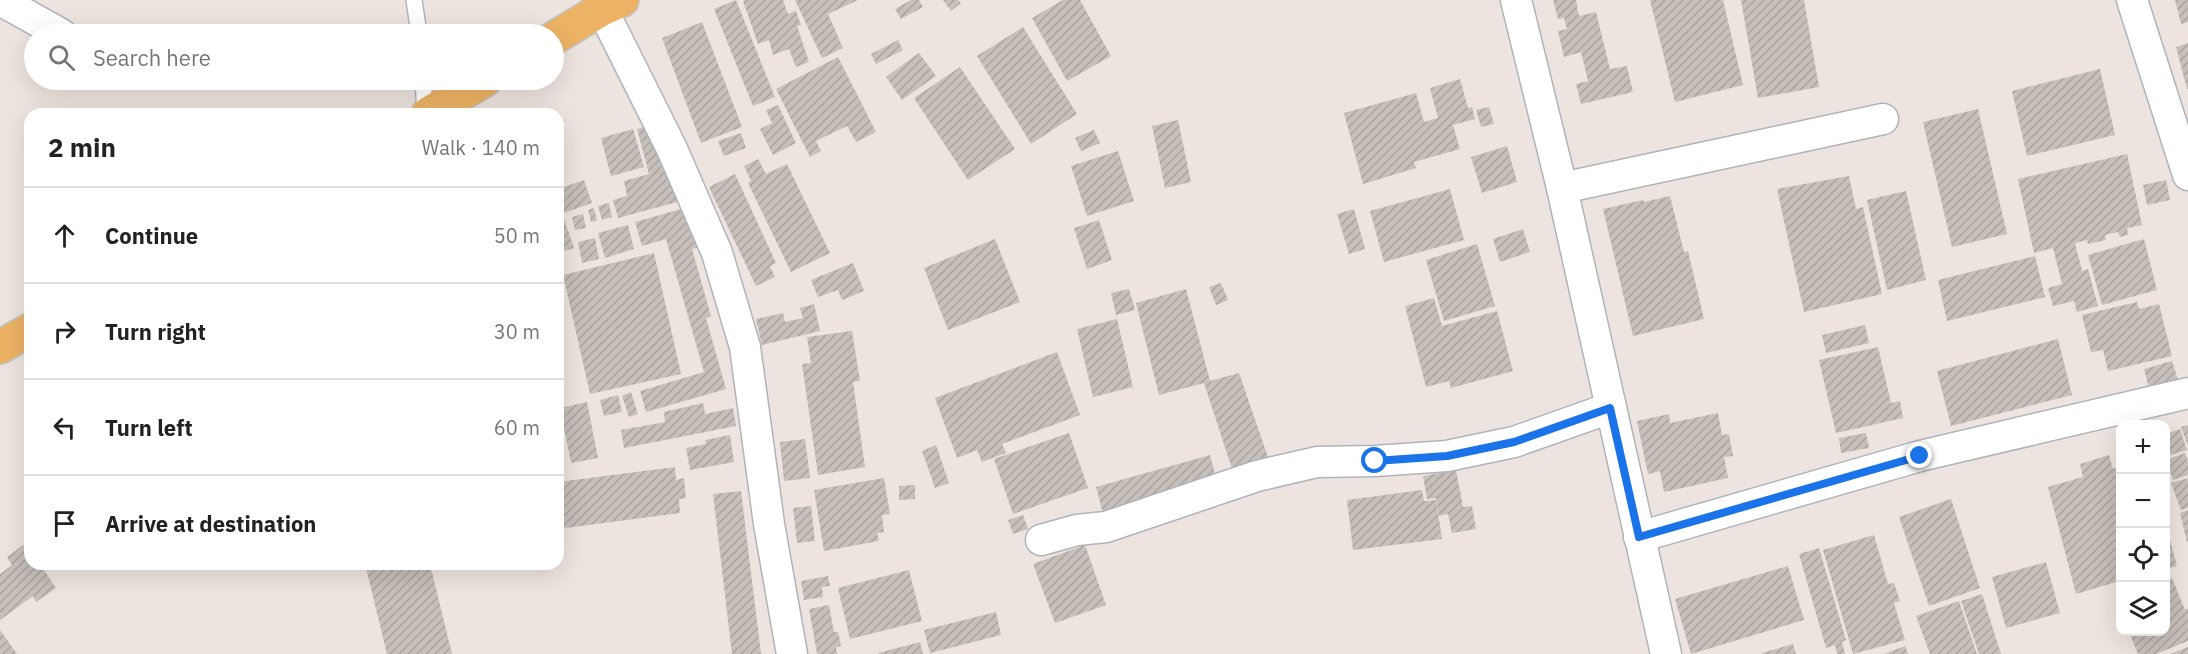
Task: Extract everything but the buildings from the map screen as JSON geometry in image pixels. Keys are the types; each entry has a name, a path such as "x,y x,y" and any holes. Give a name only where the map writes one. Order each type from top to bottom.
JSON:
{"main road":[{"path":"564,31 607,3"},
{"path":"437,108 468,90"},
{"path":"0,347 24,333"}],"street":[{"path":"0,0 43,24"},
{"path":"1516,0 1562,188 1666,654"},
{"path":"2132,0 2188,175"},
{"path":"607,3 717,253 745,347 769,524 792,654"},
{"path":"1562,188 1883,119"},
{"path":"1639,537 1920,456 2188,393"},
{"path":"1041,540 1077,530 1106,527 1257,476 1317,462 1447,456 1514,442 1610,408"}],"lane":[{"path":"414,0 418,24"},
{"path":"424,90 426,108"}],"route":[{"path":"1375,461 1447,456 1514,442 1610,408 1639,537 1920,456"}]}
